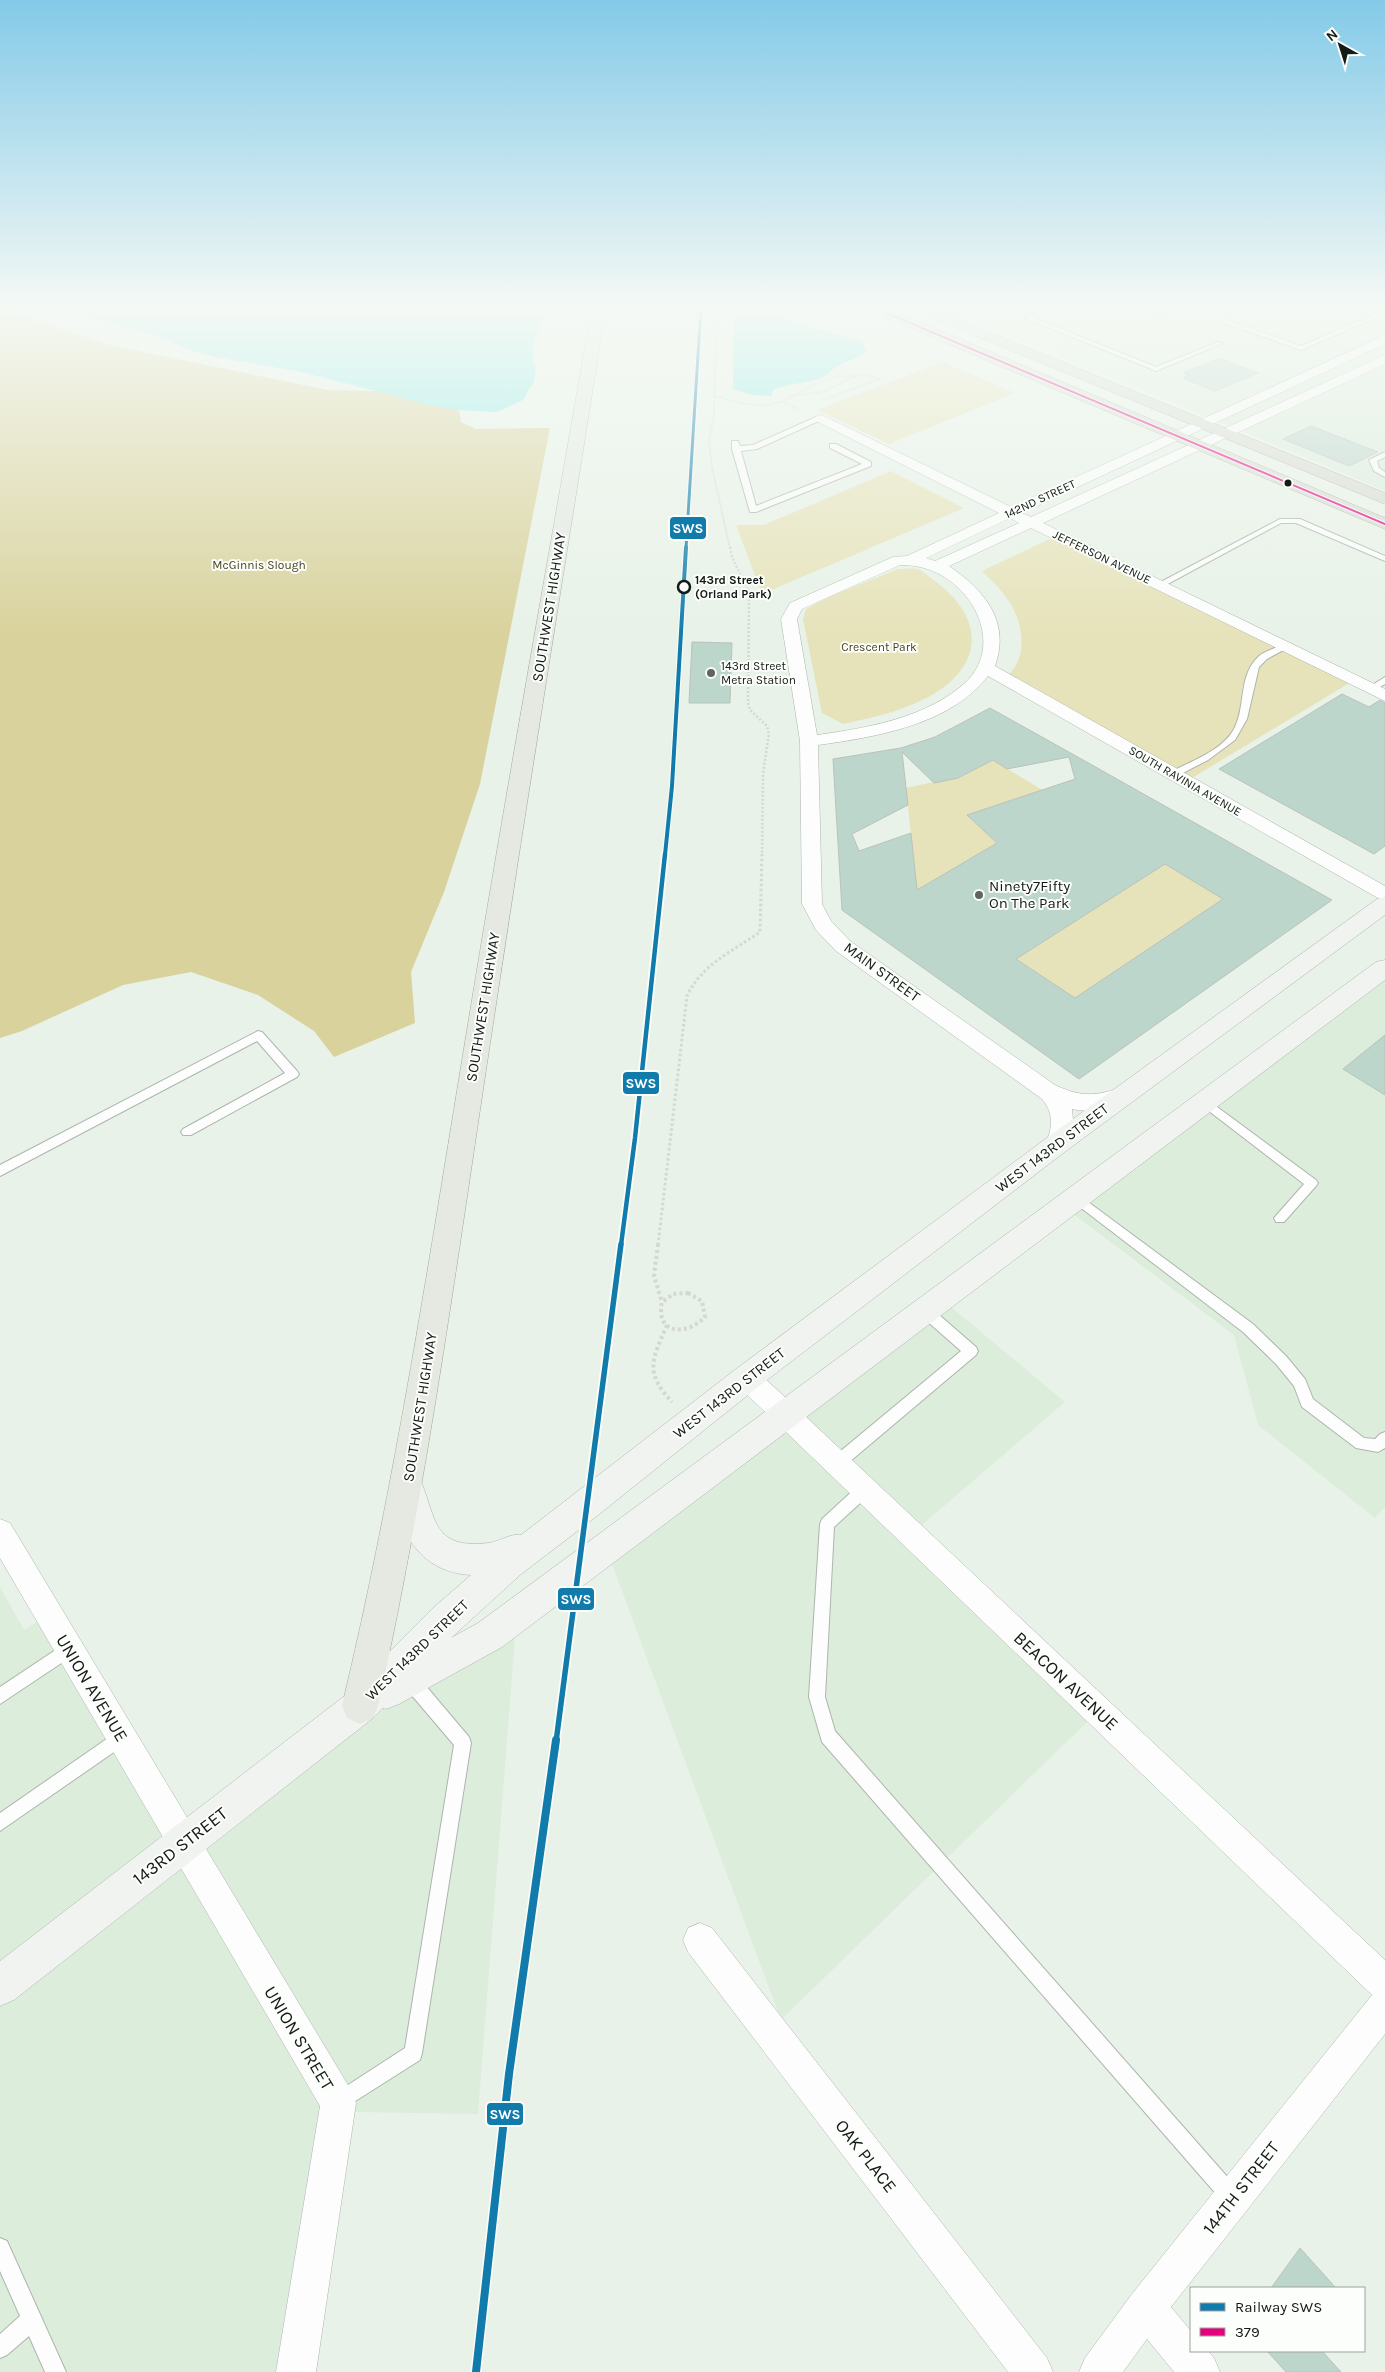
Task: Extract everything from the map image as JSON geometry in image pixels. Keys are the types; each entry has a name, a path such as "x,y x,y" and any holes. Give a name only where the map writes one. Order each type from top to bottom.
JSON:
{"highway":[{"path":"1132,417 1385,524"},
{"path":"1181,417 1385,499"}],"main road":[{"name":"SOUTHWEST HIGHWAY","path":"360,1706 386,1601 407,1485 484,1000 581,417"},
{"name":"WEST 143RD STREET","path":"404,1673 445,1620 508,1564 747,1378 1057,1144 1385,904"},
{"name":"WEST 143RD STREET","path":"360,1706 404,1673 490,1635 1385,968"},
{"path":"407,1485 420,1530 439,1552 467,1560 496,1559 547,1535"},
{"name":"143RD STREET","path":"0,1986 360,1706"}],"street":[{"name":"142ND STREET","path":"809,741 789,619 796,606 898,560 914,558 1214,417"},
{"name":"142ND STREET","path":"939,565 1261,417"},
{"name":"JEFFERSON AVENUE","path":"819,419 1385,696"},
{"path":"809,741 857,735 907,721 941,705 972,685 985,667 993,643 990,619 976,596 939,565 914,558"},
{"name":"SOUTH RAVINIA AVENUE","path":"985,667 1385,894"},
{"name":"MAIN STREET","path":"809,741 812,904 823,925 843,946 1042,1087 1057,1100 1062,1109 1064,1123 1057,1144"},
{"path":"1042,1087 1058,1097 1078,1104 1101,1102 1126,1093"},
{"name":"BEACON AVENUE","path":"747,1378 1385,1984"},
{"name":"UNION AVENUE","path":"0,1532 183,1843"},
{"name":"UNION STREET","path":"183,1843 338,2102 296,2372"},
{"name":"OAK PLACE","path":"700,1940 1033,2372"},
{"name":"144TH STREET","path":"1100,2372 1146,2308 1385,2006"},
{"path":"1146,2308 1200,2372"}],"lane":[{"path":"819,419 754,447 736,446 752,510 868,464 833,446"},
{"path":"1385,454 1373,460 1378,473 1385,475"},
{"path":"1159,585 1280,521 1297,521 1385,559"},
{"path":"1174,774 1220,748 1233,737 1241,724 1257,666 1261,660 1286,647"},
{"path":"1370,689 1385,680"},
{"path":"0,1171 258,1035 293,1074 187,1132"},
{"path":"1204,1102 1312,1183 1280,1218"},
{"path":"1076,1198 1248,1328 1281,1360 1300,1383 1307,1403 1361,1444 1378,1446 1385,1438"},
{"path":"836,1464 971,1351 925,1311"},
{"path":"864,1490 827,1524 817,1697 828,1736 1233,2198"},
{"path":"0,1696 69,1649"},
{"path":"338,2102 414,2053 463,1744 404,1673"},
{"path":"0,1823 121,1737"},
{"path":"2,2260 33,2319 56,2372"},
{"path":"0,2348 33,2319"}],"path":[{"path":"662,1302 673,1294 688,1293 701,1299 706,1310 705,1317 696,1327 681,1330 667,1325 659,1314 662,1302 654,1276 687,996 691,983 704,970 760,932 762,923 763,773 769,734 767,726 750,710 748,702 749,593 732,557 712,468 709,440 713,417"},
{"path":"667,1325 651,1364 651,1374 664,1394 692,1422"}],"shaded area":[{"path":"1207,417 1385,417 1385,491"},
{"path":"1385,972 1385,1507 1375,1518 1258,1425 1234,1335 1068,1210"},
{"path":"945,1302 1065,1402 915,1531 792,1416"},
{"path":"785,1422 1094,1715 781,2020 609,1556"},
{"path":"0,1587 24,1630 43,1618 176,1844 0,1981"},
{"path":"516,1624 478,2114 354,2112 195,1848 366,1713"},
{"path":"181,1856 330,2107 291,2372 67,2372 38,2308 0,2341 0,1994"},
{"path":"29,2329 47,2372 0,2372 0,2355"}],"green space":[{"name":"McGinnis Slough","path":"0,417 460,417 461,422 476,429 550,428 480,784 444,892 411,972 415,1023 334,1057 314,1031 258,995 191,972 123,985 22,1031 0,1038"},
{"path":"831,417 956,417 889,444"},
{"path":"891,471 964,508 762,594 736,525 764,525"},
{"path":"1056,536 1351,682 1192,778 1008,675 1019,659 1022,639 1020,628 1008,600 982,571"},
{"name":"Crescent Park","path":"898,569 917,569 922,571 957,601 969,624 972,637 971,650 966,662 957,675 933,694 919,702 889,713 843,724 822,713 803,619 806,609 829,597"},
{"path":"993,760 1065,804 917,890 906,788 965,775"},
{"path":"1165,864 1223,899 1075,998 1016,959"}],"building":[{"path":"1311,426 1378,452 1349,466 1283,439"},
{"name":"143rd Street Metra Station","path":"692,642 732,643 730,703 689,703"},
{"path":"1342,694 1369,707 1380,700 1385,703 1385,846 1374,854 1219,769"},
{"name":"Ninety7Fifty On The Park","path":"990,708 1332,900 1079,1079 842,910 833,759 901,748 935,737","holes":["902,752 934,783 958,778 993,760 1007,769 1069,757 1075,779 967,815 997,843 917,890 911,833 859,851 852,834 908,805","1165,864 1223,899 1075,998 1016,959"]},
{"path":"1385,1035 1385,1095 1343,1069"},
{"path":"1300,2248 1335,2287 1272,2287"},
{"path":"1268,2352 1323,2352 1341,2372 1286,2372"}],"rail line":[{"name":"SWS","path":"476,2372 509,2074 580,1568 586,1506 635,1138 672,786 694,417"}],"transit line":[{"name":"379","path":"1132,417 1385,524"}],"place":[{"name":"143rd Street (Orland Park)","path":"684,587"},
{"name":"143rd Street Metra Station","path":"711,673"},
{"name":"Ninety7Fifty On The Park","path":"979,895"}]}
